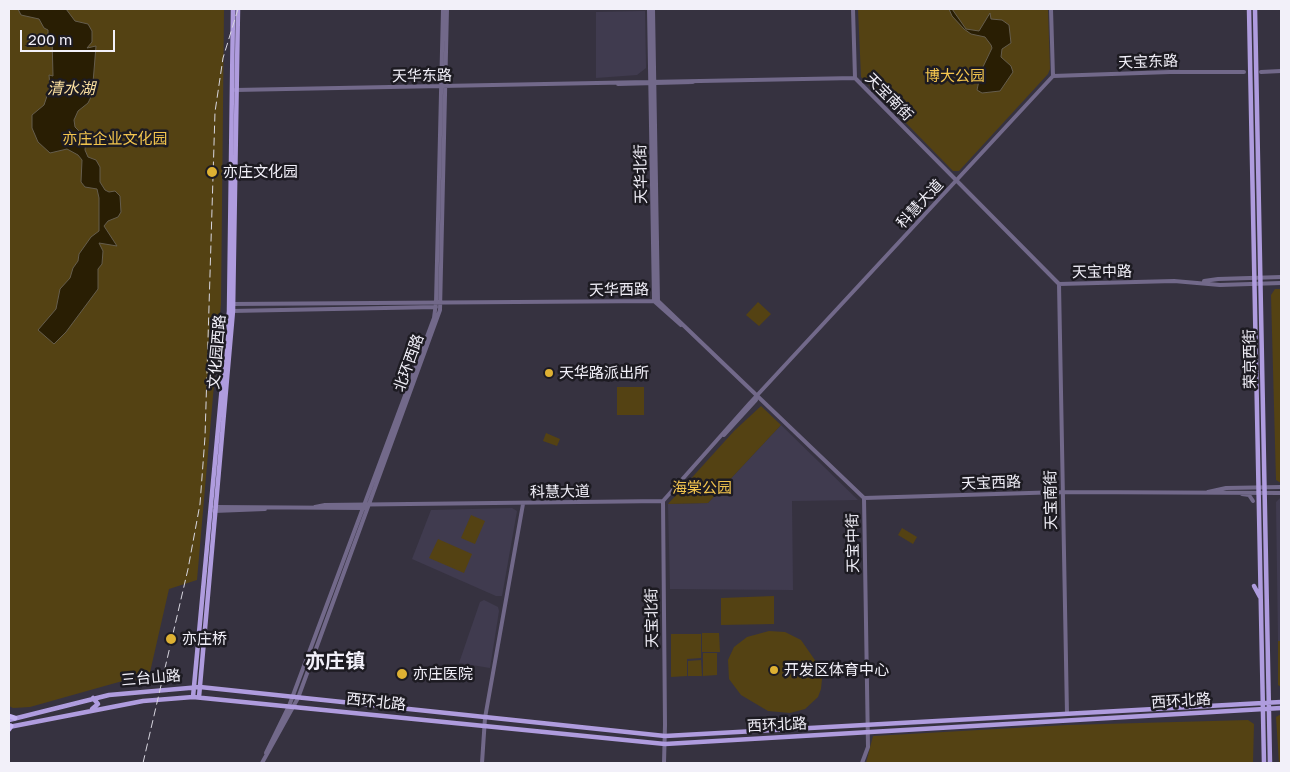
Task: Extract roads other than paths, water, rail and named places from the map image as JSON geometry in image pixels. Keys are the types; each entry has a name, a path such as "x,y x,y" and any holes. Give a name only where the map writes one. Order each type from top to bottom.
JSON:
{"highway":[{"path":"9,718 15,718"}],"main road":[{"name":"文化园西路","path":"196,697 194,688 231,311 234,90 233,9"},
{"name":"文化园西路","path":"234,90 238,9"},
{"name":"荣京西街","path":"1249,9 1264,761"},
{"name":"荣京西街","path":"1255,9 1270,761"},
{"name":"文化园西路","path":"196,697 200,687 213,509"},
{"path":"1254,586 1261,598"},
{"name":"三台山路","path":"15,718 118,693 200,687 295,698"},
{"name":"三台山路","path":"9,727 143,701 196,697 292,707"},
{"path":"89,711 98,704 93,698"},
{"name":"西环北路","path":"295,698 665,736 1281,702"},
{"name":"西环北路","path":"292,707 665,744 1281,708"}],"street":[{"name":"北环西路","path":"262,763 292,707 434,318 436,306 443,9"},
{"name":"北环西路","path":"365,506 441,304 448,9"},
{"name":"天华北街","path":"649,9 653,82"},
{"name":"天华北街","path":"653,9 656,301"},
{"name":"天宝南街","path":"853,9 855,78 957,181"},
{"path":"1051,9 1053,76"},
{"path":"1261,72 1281,71"},
{"name":"天宝东路","path":"1053,76 1170,72 1244,72"},
{"name":"科慧大道","path":"213,509 663,501 749,404 1053,76"},
{"name":"天华东路","path":"234,90 855,78"},
{"name":"天宝中路","path":"957,181 1059,284 1201,282 1218,278 1261,280"},
{"path":"1261,280 1281,277"},
{"path":"1261,280 1281,283"},
{"name":"天宝南街","path":"1059,284 1067,714"},
{"name":"天华西路","path":"231,311 436,306 441,304 656,301 758,396"},
{"name":"天华西路","path":"231,304 436,306"},
{"name":"天宝中街","path":"758,396 864,498 868,747 862,763"},
{"path":"1259,490 1281,487"},
{"name":"天宝西路","path":"1208,492 1226,488 1259,490"},
{"name":"天宝西路","path":"864,498 1062,492 1230,493 1259,490"},
{"path":"1265,490 1281,493"},
{"path":"1230,493 1248,495 1253,501"},
{"name":"天宝北街","path":"663,501 664,763"},
{"path":"482,763 485,718 523,504"}],"water":[{"name":"清水湖","path":"18,9 66,9 75,21 88,24 92,31 92,42 87,48 96,46 92,95 88,103 78,111 74,120 75,127 86,138 85,150 88,157 96,160 100,167 100,182 105,190 109,192 115,191 120,196 121,212 118,217 108,221 104,226 117,246 99,243 103,251 102,264 98,269 98,289 66,332 54,344 38,330 56,309 60,289 70,278 73,268 78,261 79,254 91,237 99,231 99,198 97,189 85,187 81,182 82,160 78,155 67,149 50,153 38,142 32,128 32,115 44,105 50,87 49,75 53,76 52,38 48,38 48,30 44,28 39,19 21,15"},
{"path":"949,9 952,9 966,29 979,31 990,13 991,19 1002,20 1009,25 1011,43 1002,49 1001,57 1011,66 1013,72 1000,91 982,93 977,90 981,71 992,48 991,45 985,37 971,34 964,29 952,16"}],"railway":[{"path":"143,763 188,569 200,504 205,437 215,112 223,58 238,9"}],"place":[{"name":"亦庄文化园","path":"212,172"},
{"name":"天华路派出所","path":"549,373"},
{"name":"亦庄桥","path":"171,639"},
{"name":"开发区体育中心","path":"774,670"},
{"name":"亦庄医院","path":"402,674"}],"district":[{"name":"亦庄镇","path":"335,662"}],"park label":[{"name":"博大公园","path":"955,76"},
{"name":"亦庄企业文化园","path":"115,139"},
{"name":"海棠公园","path":"702,488"}]}
